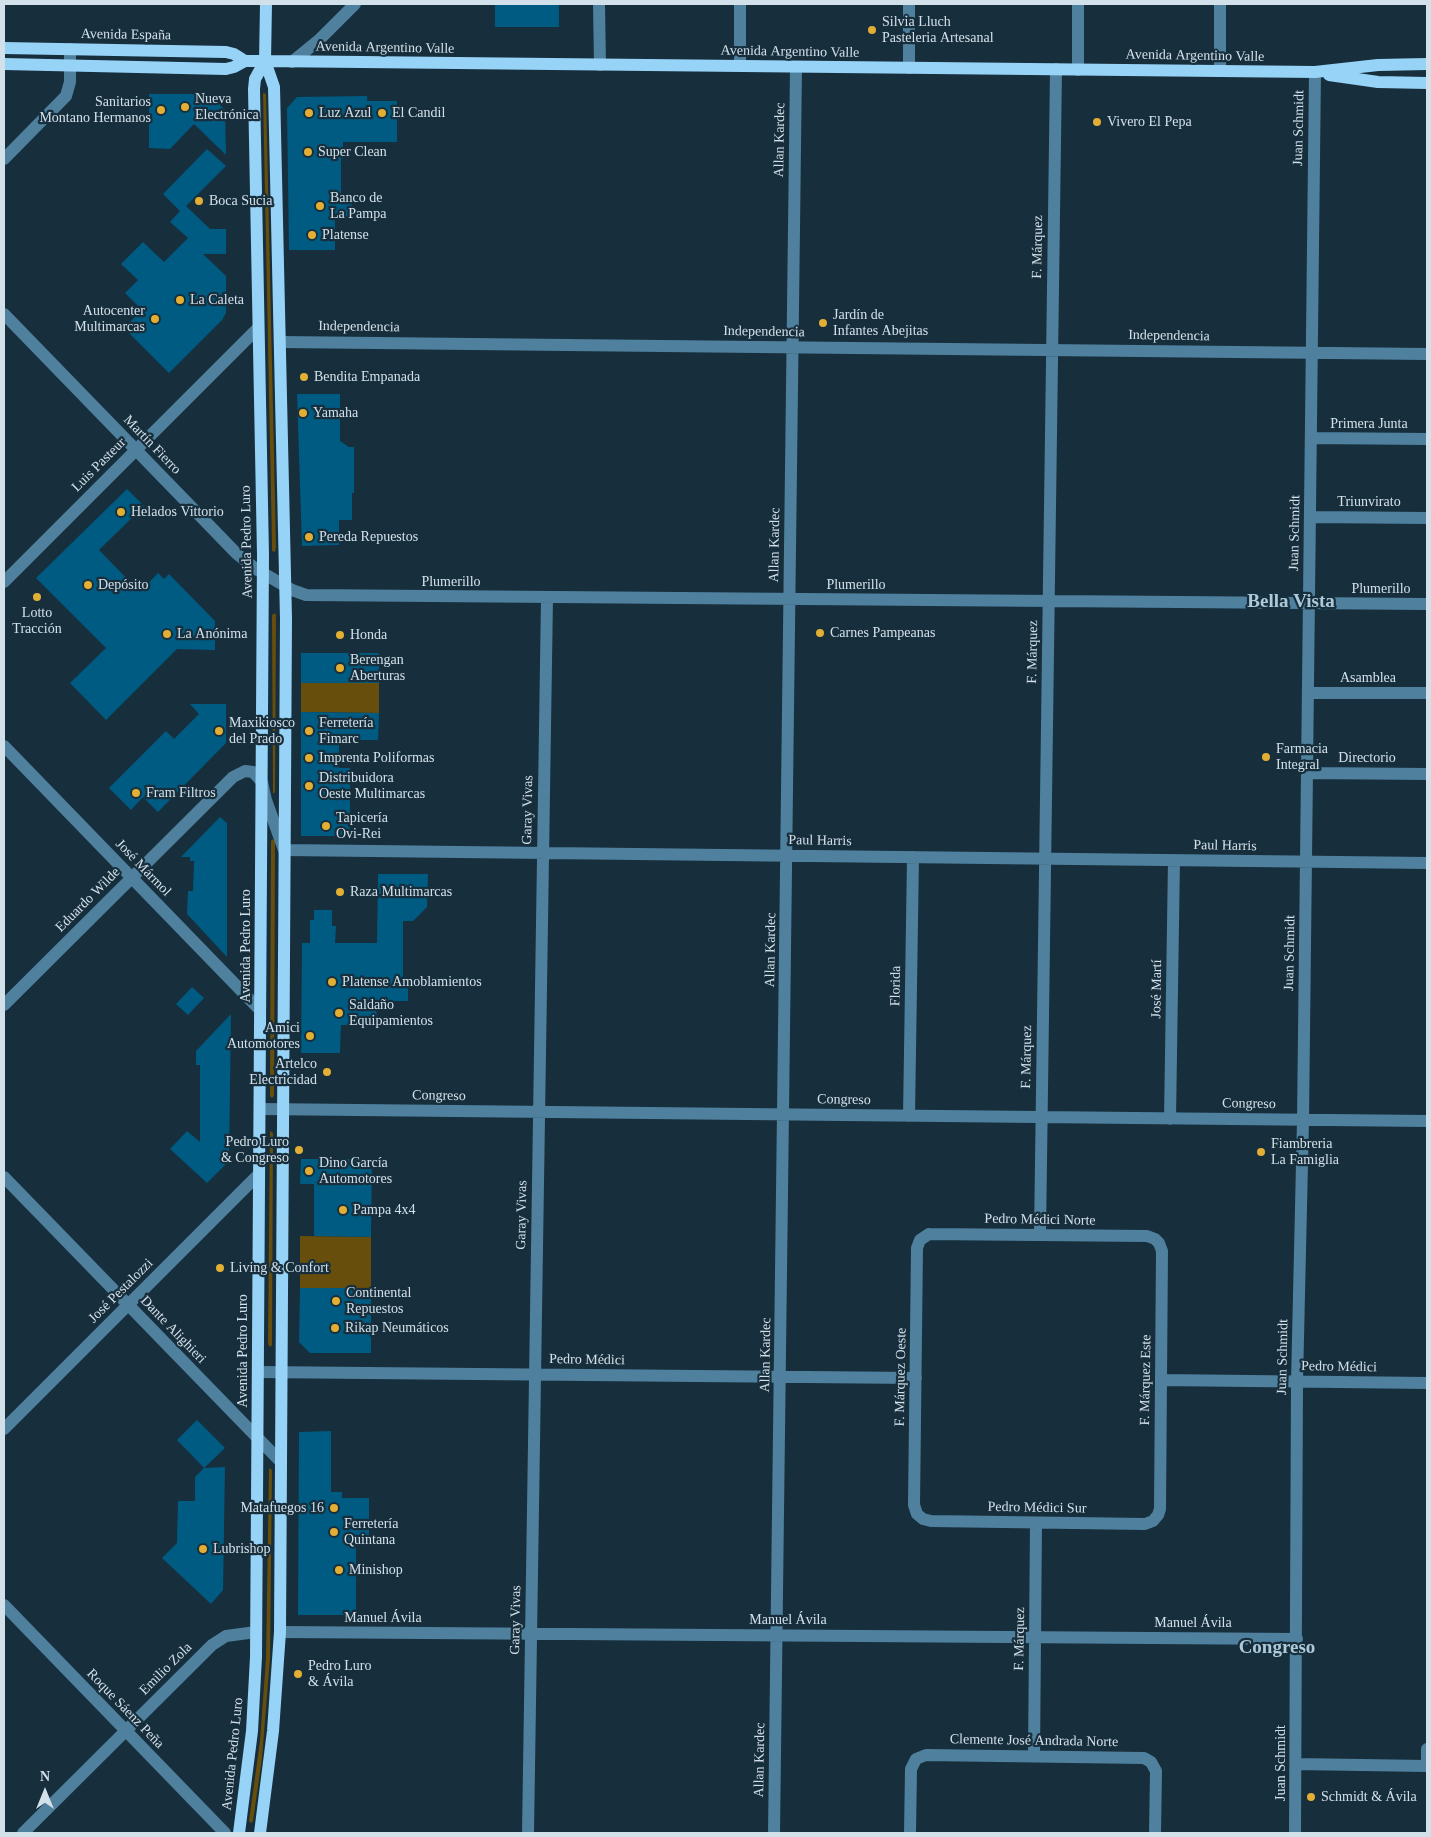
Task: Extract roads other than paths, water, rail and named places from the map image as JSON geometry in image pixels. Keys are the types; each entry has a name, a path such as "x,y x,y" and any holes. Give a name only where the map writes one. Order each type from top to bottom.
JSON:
{"main road":[{"name":"Avenida Pedro Luro","path":"260,1833 277,1691 280,1632 286,586 274,87 265,61 266,4"},
{"name":"Avenida España","path":"4,48 226,52 234,54 245,61"},
{"name":"Avenida España","path":"4,64 226,69 245,61 265,61"},
{"name":"Avenida Pedro Luro","path":"239,1833 252,1731 256,1632 263,573 254,89 255,79 265,61"},
{"name":"Avenida Argentino Valle","path":"265,61 1315,72 1367,66 1427,64"},
{"name":"Avenida Argentino Valle","path":"1315,72 1372,81 1427,83"}],"street":[{"path":"292,62 319,40 354,4"},
{"path":"599,4 600,65"},
{"path":"740,4 740,66"},
{"path":"909,4 909,68"},
{"path":"1078,4 1078,70"},
{"path":"1220,4 1220,71"},
{"path":"4,159 66,96 70,88 70,49"},
{"name":"Allan Kardec","path":"774,1833 778,1635 796,67"},
{"name":"F. Márquez","path":"1040,1235 1056,69"},
{"name":"Juan Schmidt","path":"1295,1833 1298,1382 1303,1120 1315,72"},
{"name":"Martín Fierro","path":"4,314 237,554 263,573 286,586"},
{"name":"Luis Pasteur","path":"4,582 258,328"},
{"name":"Independencia","path":"280,342 1427,354"},
{"name":"Primera Junta","path":"1311,438 1427,439"},
{"name":"Triunvirato","path":"1310,516 1427,518"},
{"name":"Plumerillo","path":"286,586 298,594 314,596 1427,604"},
{"name":"Garay Vivas","path":"528,1833 546,598"},
{"name":"Asamblea","path":"1308,693 1427,693"},
{"name":"José Mármol","path":"4,746 260,1010"},
{"name":"Eduardo Wilde","path":"4,1005 236,774 245,771 253,772 262,782"},
{"name":"Directorio","path":"1307,773 1427,774"},
{"path":"262,782 266,800 284,850"},
{"name":"Paul Harris","path":"284,850 1427,863"},
{"name":"Florida","path":"909,1116 913,857"},
{"name":"José Martí","path":"1170,1119 1174,860"},
{"name":"Congreso","path":"260,1109 1427,1121"},
{"name":"José Pestalozzi","path":"4,1429 259,1174"},
{"name":"Dante Alighieri","path":"4,1177 281,1462"},
{"name":"Pedro Médici Norte","path":"922,1238 930,1234 1147,1236 1157,1241"},
{"name":"F. Márquez Oeste","path":"919,1516 914,1505 917,1248 922,1238"},
{"name":"F. Márquez Este","path":"1155,1519 1160,1509 1162,1251 1157,1241"},
{"name":"Pedro Médici","path":"258,1372 916,1378"},
{"name":"Pedro Médici","path":"1161,1380 1427,1383"},
{"path":"238,1418 249,1417 258,1410"},
{"name":"Pedro Médici Sur","path":"919,1516 931,1521 1036,1523 1145,1524 1155,1519"},
{"name":"F. Márquez","path":"1034,1756 1036,1523"},
{"name":"Roque Sáenz Peña","path":"4,1605 225,1833"},
{"name":"Emilio Zola","path":"23,1833 216,1642 232,1634 256,1632"},
{"name":"Manuel Ávila","path":"280,1632 1296,1639"},
{"path":"1296,1764 1427,1766 1427,1749"},
{"name":"Clemente José Andrada Norte","path":"910,1833 912,1764 916,1759 926,1755 1141,1757 1151,1762 1156,1774 1155,1833"}],"place":[{"name":"Silvia Lluch Pasteleria Artesanal","path":"872,30"},
{"name":"Nueva Electrónica","path":"185,107"},
{"name":"Sanitarios Montano Hermanos","path":"161,110"},
{"name":"Luz Azul","path":"309,113"},
{"name":"El Candil","path":"382,113"},
{"name":"Vivero El Pepa","path":"1097,122"},
{"name":"Super Clean","path":"308,152"},
{"name":"Boca Sucia","path":"199,201"},
{"name":"Banco de La Pampa","path":"320,206"},
{"name":"Platense","path":"312,235"},
{"name":"La Caleta","path":"180,300"},
{"name":"Autocenter Multimarcas","path":"155,319"},
{"name":"Jardín de Infantes Abejitas","path":"823,323"},
{"name":"Bendita Empanada","path":"304,377"},
{"name":"Yamaha","path":"303,413"},
{"name":"Helados Vittorio","path":"121,512"},
{"name":"Pereda Repuestos","path":"309,537"},
{"name":"Depósito","path":"88,585"},
{"name":"Lotto Tracción","path":"37,597"},
{"name":"Carnes Pampeanas","path":"820,633"},
{"name":"La Anónima","path":"167,634"},
{"name":"Honda","path":"340,635"},
{"name":"Berengan Aberturas","path":"340,668"},
{"name":"Maxikiosco del Prado","path":"219,731"},
{"name":"Ferretería Fimarc","path":"309,731"},
{"name":"Farmacia Integral","path":"1266,757"},
{"name":"Imprenta Poliformas","path":"309,758"},
{"name":"Distribuidora Oeste Multimarcas","path":"309,786"},
{"name":"Fram Filtros","path":"136,793"},
{"name":"Tapicería Ovi-Rei","path":"326,826"},
{"name":"Raza Multimarcas","path":"340,892"},
{"name":"Platense Amoblamientos","path":"332,982"},
{"name":"Saldaño Equipamientos","path":"339,1013"},
{"name":"Amici Automotores","path":"310,1036"},
{"name":"Artelco Electricidad","path":"327,1072"},
{"name":"Pedro Luro & Congreso","path":"299,1150"},
{"name":"Fiambreria La Famiglia","path":"1261,1152"},
{"name":"Dino García Automotores","path":"309,1171"},
{"name":"Pampa 4x4","path":"343,1210"},
{"name":"Living & Confort","path":"220,1268"},
{"name":"Continental Repuestos","path":"336,1301"},
{"name":"Rikap Neumáticos","path":"335,1328"},
{"name":"Matafuegos 16","path":"334,1508"},
{"name":"Ferretería Quintana","path":"334,1532"},
{"name":"Lubrishop","path":"203,1549"},
{"name":"Minishop","path":"339,1570"},
{"name":"Pedro Luro & Ávila","path":"298,1674"},
{"name":"Schmidt & Ávila","path":"1311,1797"}],"district":[{"name":"Bella Vista","path":"1291,602"},
{"name":"Congreso","path":"1277,1648"}]}
